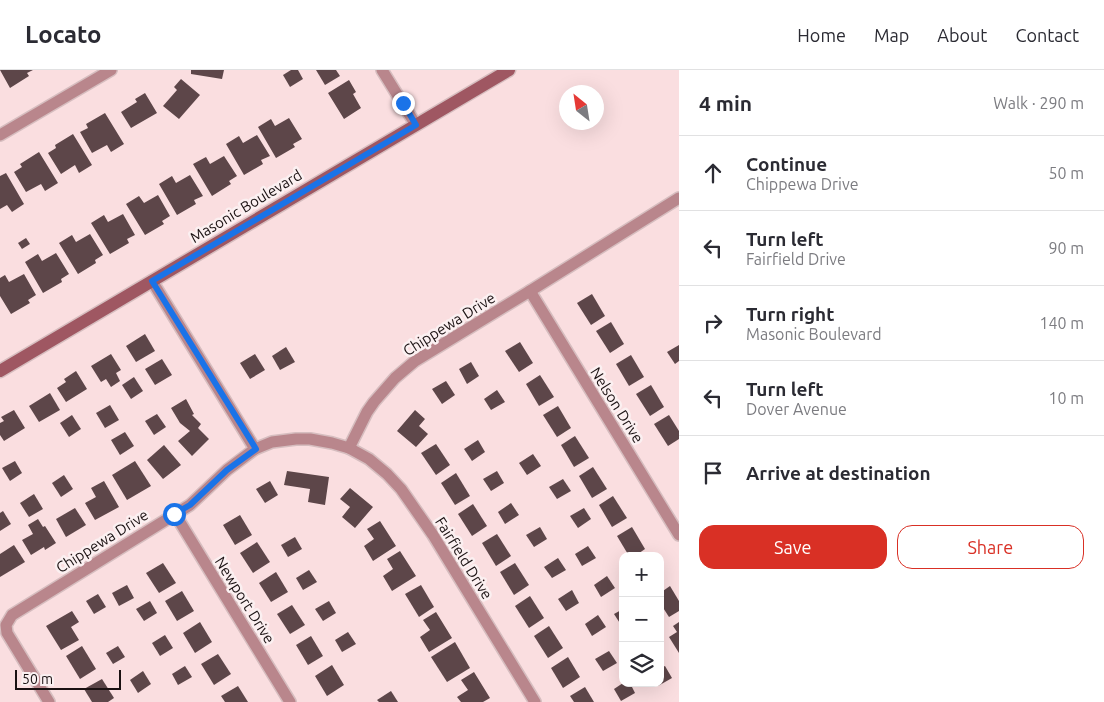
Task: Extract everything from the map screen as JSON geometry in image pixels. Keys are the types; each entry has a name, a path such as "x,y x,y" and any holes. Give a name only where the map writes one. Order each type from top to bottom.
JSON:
{"street":[{"path":"0,135 111,70"},
{"path":"382,70 416,125"},
{"name":"Masonic Boulevard","path":"0,371 509,70"},
{"name":"Chippewa Drive","path":"49,702 7,633 6,624 12,615 190,505 227,470 256,449 272,442 296,439 310,439 349,448 367,412 386,387 404,369 438,346 679,198"},
{"path":"152,281 256,449"},
{"name":"Nelson Drive","path":"530,291 679,535"},
{"name":"Fairfield Drive","path":"349,448 369,459 401,489 432,535 535,702"},
{"name":"Newport Drive","path":"174,514 290,702"}],"building":[{"path":"0,70 33,70 27,73 29,76 10,88"},
{"path":"191,70 224,70 222,79 191,74"},
{"path":"291,70 298,70 303,79 290,87 283,75"},
{"path":"316,70 336,70 340,76 325,85"},
{"path":"181,79 200,95 179,119 163,106 177,90 174,87"},
{"path":"349,80 356,92 353,94 361,108 344,119 328,93"},
{"path":"145,93 157,113 131,128 121,112 137,102 135,99"},
{"path":"105,113 124,144 111,152 107,145 92,153 80,132 88,128 86,124"},
{"path":"289,118 302,139 293,144 295,147 276,158 258,127 271,119 275,126"},
{"path":"73,134 92,165 79,173 75,165 61,174 48,153 56,148 55,145"},
{"path":"257,135 270,156 261,160 263,164 244,175 226,144 239,136 243,143"},
{"path":"39,152 58,183 45,191 41,184 26,192 14,172 22,167 20,164"},
{"path":"224,156 237,176 229,181 231,184 212,196 193,164 206,157 210,164"},
{"path":"6,173 24,204 12,212 7,205 0,209 0,176"},
{"path":"190,175 203,196 194,200 196,204 177,215 159,184 172,176 176,183"},
{"path":"158,195 170,216 162,221 164,224 145,235 126,204 139,196 144,203"},
{"path":"123,214 135,235 127,239 129,243 110,254 91,223 104,215 108,222"},
{"path":"90,234 103,255 95,260 96,263 78,274 59,243 72,235 76,242"},
{"path":"26,238 30,244 22,249 18,243"},
{"path":"56,253 69,274 61,279 62,282 43,293 25,262 38,254 42,261"},
{"path":"24,274 36,295 28,300 30,303 11,314 0,296 0,278 5,275 9,282"},
{"path":"592,294 605,316 591,325 577,303"},
{"path":"611,322 624,344 610,353 596,331"},
{"path":"145,334 155,351 136,362 126,346"},
{"path":"520,342 533,363 519,372 505,351"},
{"path":"679,345 679,361 675,364 667,352"},
{"path":"286,347 295,362 280,370 272,356"},
{"path":"111,354 121,370 116,373 120,381 111,387 106,379 101,382 91,366"},
{"path":"255,354 265,370 250,379 240,363"},
{"path":"631,355 644,377 629,386 616,364"},
{"path":"162,359 172,375 155,385 145,369"},
{"path":"471,362 479,376 467,384 459,369"},
{"path":"76,371 87,389 66,402 57,388 66,382 64,379"},
{"path":"540,375 554,397 539,406 526,384"},
{"path":"134,377 143,391 131,399 122,385"},
{"path":"446,381 455,395 442,404 432,389"},
{"path":"651,385 664,407 650,416 636,394"},
{"path":"497,390 505,402 491,410 484,399"},
{"path":"50,393 60,410 39,422 29,406"},
{"path":"186,399 194,414 192,415 201,424 198,428 209,439 192,456 178,441 190,431 180,423 171,408"},
{"path":"110,405 119,420 105,428 96,413"},
{"path":"558,406 571,428 557,437 543,415"},
{"path":"14,410 25,428 4,441 0,435 0,423 4,421 1,417"},
{"path":"415,410 425,419 419,426 428,434 416,447 397,431"},
{"path":"157,414 166,427 154,435 145,421"},
{"path":"72,415 81,429 69,437 60,423"},
{"path":"669,415 679,431 679,439 668,446 654,424"},
{"path":"125,432 134,446 120,455 111,440"},
{"path":"575,436 589,458 574,467 561,445"},
{"path":"478,440 485,452 472,461 464,449"},
{"path":"436,444 450,465 436,475 421,453"},
{"path":"164,445 181,465 163,479 147,460"},
{"path":"533,454 541,466 527,475 519,463"},
{"path":"15,461 22,473 10,481 2,468"},
{"path":"135,461 151,486 127,500 112,475"},
{"path":"593,467 607,489 592,498 579,476"},
{"path":"287,471 329,477 325,505 308,502 310,489 284,485"},
{"path":"497,471 504,483 491,491 483,479"},
{"path":"456,473 470,496 455,505 441,483"},
{"path":"64,475 73,489 61,497 52,483"},
{"path":"563,479 571,491 557,499 549,487"},
{"path":"104,481 119,507 95,520 85,503 96,497 91,488"},
{"path":"270,481 278,495 265,503 256,489"},
{"path":"350,488 373,507 355,528 342,517 350,507 340,499"},
{"path":"34,494 43,509 29,517 20,503"},
{"path":"613,496 627,518 612,527 599,505"},
{"path":"511,503 519,515 505,524 498,512"},
{"path":"473,504 487,526 472,536 458,514"},
{"path":"75,508 86,525 66,537 56,519"},
{"path":"584,508 591,519 578,528 570,516"},
{"path":"3,511 11,524 0,531 0,513"},
{"path":"240,515 252,535 235,545 223,525"},
{"path":"38,519 56,543 45,550 44,547 31,555 22,540 33,534 28,525"},
{"path":"380,521 396,546 373,561 364,546 374,539 367,529"},
{"path":"540,527 547,539 534,547 526,535"},
{"path":"632,527 645,549 641,552 627,552 617,536"},
{"path":"497,534 511,556 496,566 482,543"},
{"path":"295,537 302,549 288,557 281,545"},
{"path":"257,542 270,562 253,573 240,553"},
{"path":"14,545 25,562 0,577 0,554"},
{"path":"588,546 596,558 582,566 575,554"},
{"path":"400,551 416,576 392,591 383,576 393,569 387,559"},
{"path":"558,558 566,570 552,578 544,567"},
{"path":"163,563 176,583 159,593 146,573"},
{"path":"515,563 529,585 514,595 500,572"},
{"path":"309,570 317,582 303,590 296,578"},
{"path":"276,572 288,592 271,602 259,583"},
{"path":"607,576 615,588 601,597 594,585"},
{"path":"127,585 134,598 119,606 112,593"},
{"path":"421,585 434,607 419,617 405,594"},
{"path":"670,586 679,601 679,611 669,617 664,609 664,590"},
{"path":"572,590 579,603 566,611 558,599"},
{"path":"182,591 194,611 177,621 165,601"},
{"path":"98,594 106,607 94,614 86,601"},
{"path":"530,596 544,618 529,628 515,606"},
{"path":"150,601 157,613 144,621 136,609"},
{"path":"329,601 336,613 323,621 315,609"},
{"path":"292,605 305,625 290,634 277,614"},
{"path":"72,611 79,622 71,627 79,640 61,650 46,626"},
{"path":"619,611 619,622 614,614"},
{"path":"436,612 452,638 429,652 420,637 430,630 423,620"},
{"path":"598,615 606,627 592,636 585,624"},
{"path":"200,622 212,642 195,653 183,633"},
{"path":"679,622 679,653 669,637 677,632 673,626"},
{"path":"549,626 563,648 548,658 534,636"},
{"path":"348,632 356,644 342,652 335,640"},
{"path":"165,635 173,648 160,656 152,643"},
{"path":"311,636 323,656 308,665 296,645"},
{"path":"455,642 470,668 447,682 431,657"},
{"path":"82,646 96,669 80,679 66,656"},
{"path":"118,646 125,657 113,664 106,653"},
{"path":"609,651 617,663 603,671 595,659"},
{"path":"218,654 231,674 214,685 201,664"},
{"path":"568,657 580,677 563,688 551,668"},
{"path":"332,665 344,685 327,696 315,676"},
{"path":"185,666 192,677 178,685 172,674"},
{"path":"664,666 672,678 664,683"},
{"path":"143,671 151,684 138,693 130,680"},
{"path":"474,672 490,698 483,702 461,702 457,697 468,690 461,680"},
{"path":"102,679 114,698 108,702 92,702 84,689"},
{"path":"238,686 248,702 225,702 221,696"},
{"path":"619,686 632,687 635,693 621,701 614,689"},
{"path":"585,687 594,702 574,702 570,696"},
{"path":"391,691 398,702 379,702 377,700"}],"route":[{"path":"174,514 190,505 227,470 256,449 152,281 416,125 403,103"}]}
